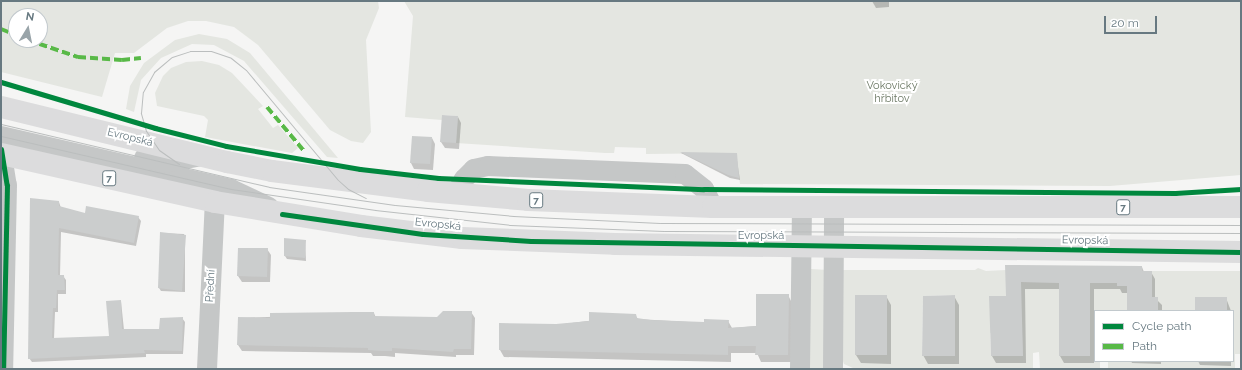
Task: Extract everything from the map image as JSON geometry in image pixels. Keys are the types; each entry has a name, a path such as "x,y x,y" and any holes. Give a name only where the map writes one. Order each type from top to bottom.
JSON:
{"main road":[{"name":"Evropská","path":"1,107 200,156 272,171 456,194 528,200 713,207 1241,207"},
{"name":"Evropská","path":"1,148 215,202 282,214 423,234 470,238 616,244 1241,252"}],"street":[{"path":"1,124 165,163 200,156"},
{"path":"3,369 7,185 1,148 231,189 282,214"},
{"path":"456,194 464,179 474,169 488,166 684,174 704,189 713,207"},
{"name":"Přední","path":"207,369 215,202"},
{"path":"800,369 802,207"},
{"path":"833,369 834,208"}],"green space":[{"path":"1,1 378,1 379,8 366,40 371,132 363,143 351,141 330,130 258,45 234,27 206,21 188,21 167,28 134,53 115,53 102,97 1,72"},
{"name":"Vokovický hřbitov","path":"404,1 1241,1 1241,175 1110,186 740,184 736,153 646,154 646,148 615,147 614,153 605,153 456,143 458,116 442,115 442,120 405,117 413,16"},
{"path":"199,34 227,39 250,53 338,158 327,157 244,61 214,45 192,44 161,58 141,80 134,112 126,109 130,86 144,63 175,40"},
{"path":"202,61 219,65 232,73 263,106 258,109 273,128 278,125 298,148 292,153 205,137 208,120 204,116 157,106 155,93 163,76 171,68 186,62"},
{"path":"978,268 986,271 1006,270 1008,282 1117,283 1118,286 1152,286 1152,271 1241,271 1241,354 1235,354 1235,369 1108,369 1108,362 1234,362 1234,310 1227,310 1227,297 1195,297 1195,310 1158,310 1158,297 1127,297 1127,310 1094,310 1094,362 1100,362 1100,369 1040,369 1039,352 1033,353 1033,369 853,368 844,364 842,358 843,270 975,270","holes":["855,295 887,328 887,355 855,355","955,295 922,355 923,296","1059,296 1090,296 1090,356 1059,356","990,333 1022,334 1023,356 991,356"]},
{"path":"811,269 828,270 824,369 807,368"}],"building":[{"path":"442,115 458,116 456,143 440,142"},
{"path":"412,136 432,137 430,164 410,163"},
{"path":"680,152 737,153 739,178 728,175"},
{"path":"30,198 59,201 59,206 85,213 86,206 139,216 134,243 59,228 58,275 64,275 65,290 57,290 56,308 53,308 52,338 109,336 106,301 121,300 122,329 159,329 160,318 183,317 182,351 144,350 145,353 28,359"},
{"path":"160,232 186,235 182,291 158,288"},
{"path":"284,238 306,240 305,258 284,256"},
{"path":"238,248 268,248 267,277 237,276"},
{"path":"1005,265 1142,266 1142,271 1152,271 1152,297 1158,297 1158,310 1127,310 1127,286 1117,286 1117,283 1090,283 1090,356 1059,356 1059,283 1021,282 1023,356 991,356 989,296 1006,296"},
{"path":"756,294 789,294 788,355 755,355 756,346 728,346 728,355 499,350 499,323 556,324 589,321 589,312 636,314 637,318 650,320 704,322 704,319 729,320 728,328 756,326"},
{"path":"855,295 887,295 887,355 855,355"},
{"path":"955,295 955,356 922,356 923,296"},
{"path":"1195,297 1227,297 1227,310 1195,310"},
{"path":"443,311 472,311 471,349 454,349 453,352 392,348 392,351 381,351 368,350 368,348 237,345 238,317 270,318 270,313 374,312 374,316 437,317"}],"tram line":[{"path":"179,164 159,150 146,131 141,113 143,92 154,72 172,57 190,51 211,51 231,58 246,70 338,180 348,189 366,198"},
{"path":"1,124 269,187 395,205 513,216 660,223 1241,225"},
{"path":"1,136 231,189 375,210 510,225 664,231 1241,233"}],"marked path":[{"path":"1,29 8,32"},
{"path":"48,47 78,57 122,60 141,58"},
{"path":"267,107 304,151"}],"cycle path":[{"path":"1,82 155,128 226,146 360,169 438,178 704,189 1175,193 1241,189"},
{"path":"1,149 7,185 3,369"},
{"path":"282,214 423,234 531,241 1241,252"}]}
